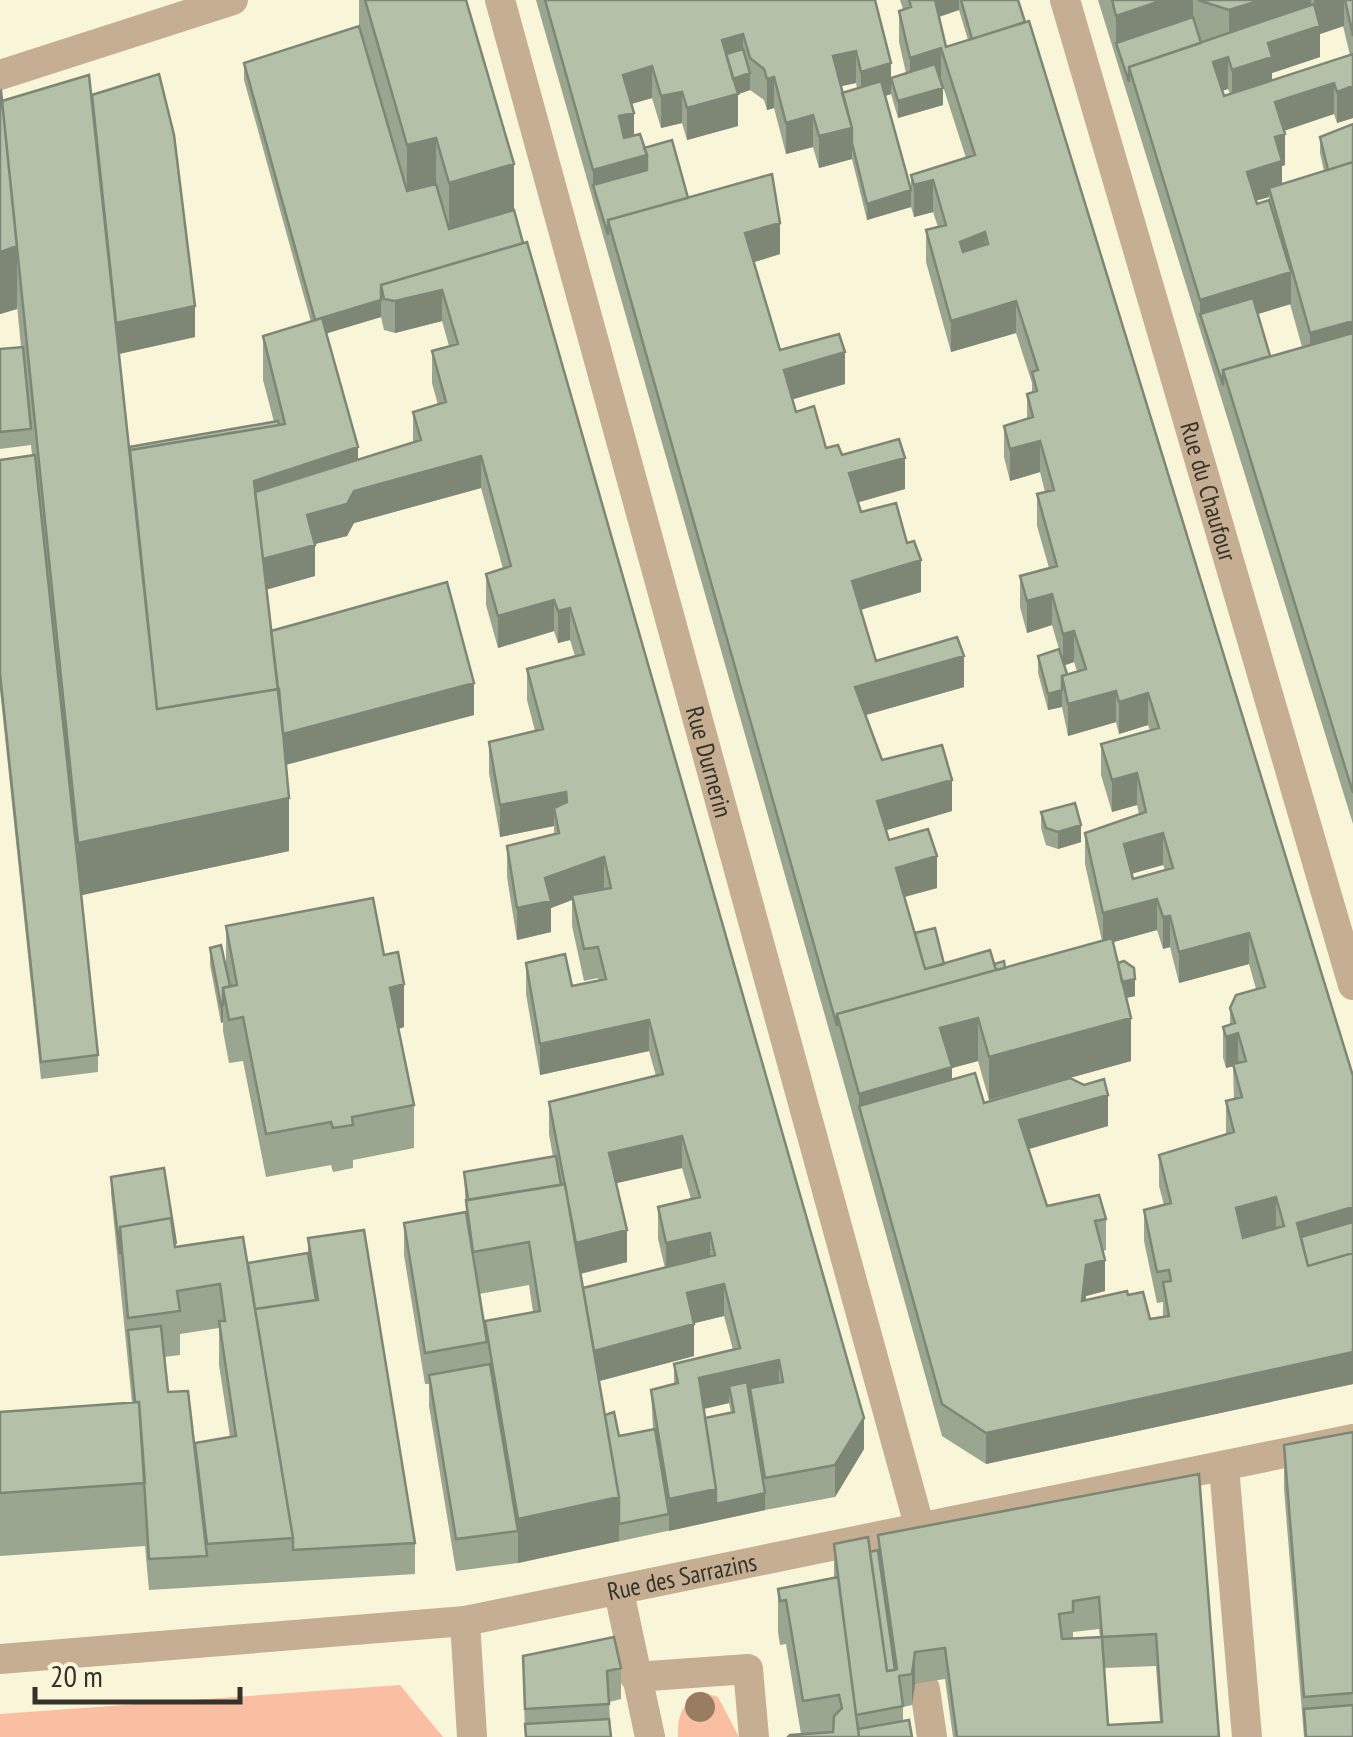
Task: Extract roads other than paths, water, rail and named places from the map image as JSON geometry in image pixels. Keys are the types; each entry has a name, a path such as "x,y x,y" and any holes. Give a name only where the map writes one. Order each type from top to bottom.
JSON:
{"street":[{"name":"Rue Durnerin","path":"500,0 919,1525"},
{"name":"Rue du Chaufour","path":"1065,0 1353,985"},
{"path":"0,75 220,2"},
{"name":"Rue des Sarrazins","path":"0,1659 465,1621 619,1592 870,1553 919,1525 1353,1439"},
{"path":"1224,1466 1246,1737"},
{"path":"619,1592 650,1737"},
{"path":"465,1621 472,1737"},
{"path":"635,1677 748,1669 754,1737"},
{"path":"916,1689 926,1689 932,1737"}]}
